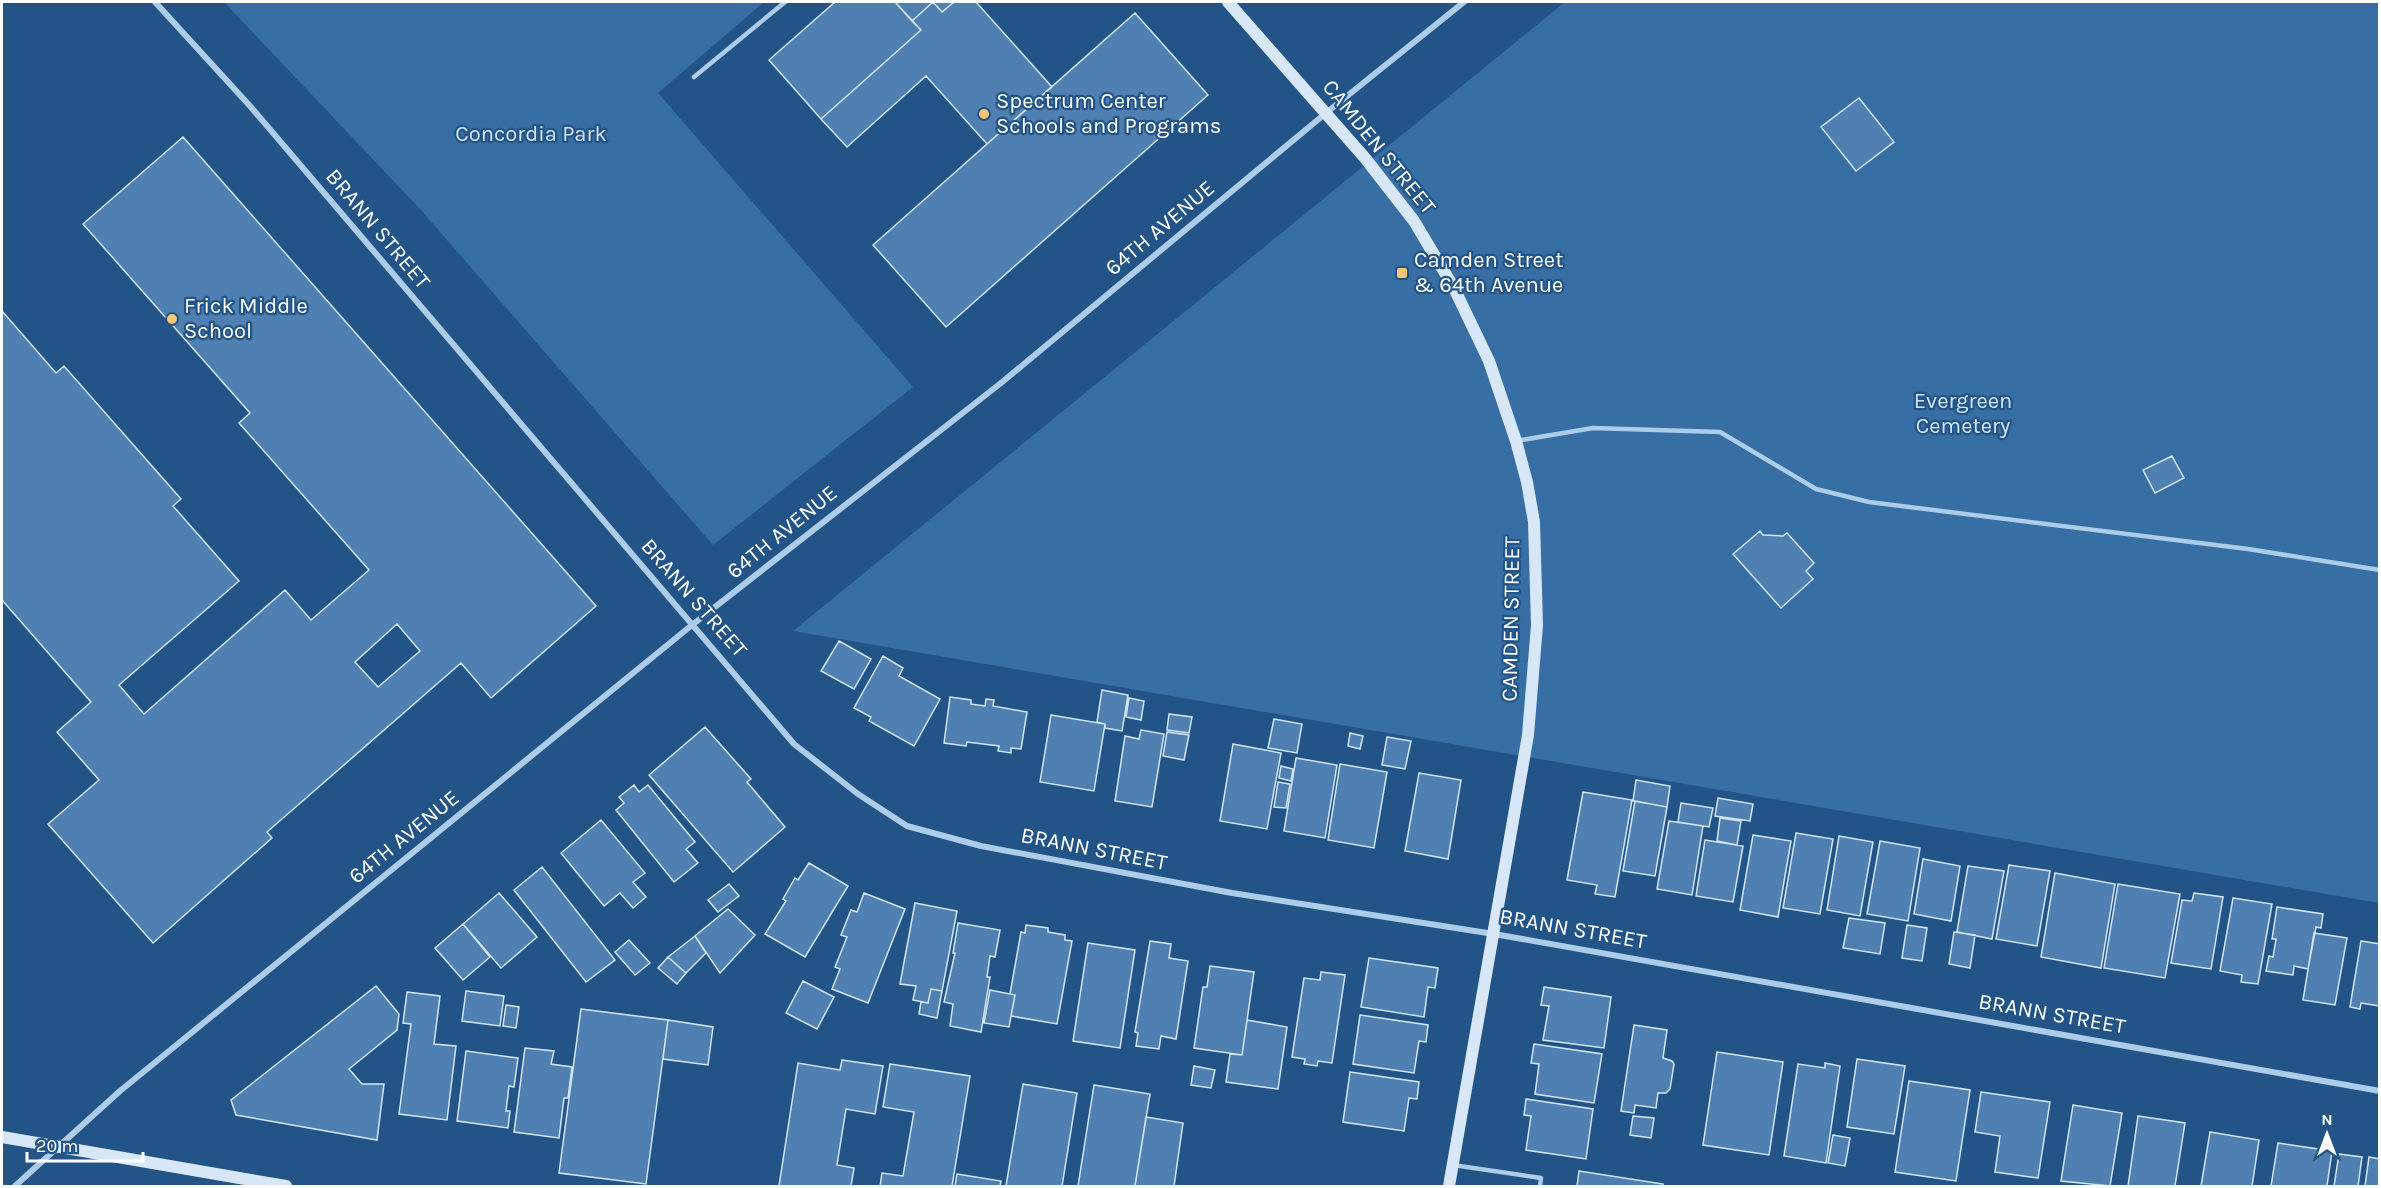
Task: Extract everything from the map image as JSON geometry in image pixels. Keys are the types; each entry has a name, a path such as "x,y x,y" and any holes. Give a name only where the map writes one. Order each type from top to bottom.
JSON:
{"street":[{"name":"BRANN STREET","path":"155,2 250,106 692,625 737,674 794,744 858,794 907,826 981,846 1232,893 1494,934 2379,1091"},
{"name":"CAMDEN STREET","path":"1228,2 1365,158 1414,221 1454,288 1489,361 1516,441 1534,522 1537,625 1528,735 1449,1186"},
{"name":"64TH AVENUE","path":"15,1186 120,1091 692,625 1001,383 1326,113 1464,2"},
{"path":"2,1137 286,1186"}],"lane":[{"path":"694,77 785,2"},
{"path":"1516,441 1593,428 1720,432 1816,489 1869,502 2248,549 2379,570"},
{"path":"1453,1164 1541,1178 1540,1186"}],"green space":[{"name":"Concordia Park","path":"224,2 764,2 658,93 913,387 713,545 420,209"},
{"name":"Evergreen Cemetery","path":"1565,2 2379,2 2379,903 793,631"}],"building":[{"path":"835,2 895,2 921,30 821,119 769,60"},
{"path":"895,2 933,2 912,21"},
{"path":"933,2 954,2 942,12"},
{"path":"933,2 942,12 954,2 976,2 1052,87 987,144 926,76 847,147 821,119 921,30 912,21"},
{"path":"1135,13 1208,95 946,327 873,245"},
{"path":"1859,98 1894,142 1856,171 1821,127"},
{"path":"183,137 596,606 491,698 461,663 267,832 272,838 153,943 48,824 99,780 57,732 91,702 2,600 2,311 56,373 64,366 181,499 173,506 239,581 119,685 144,714 285,590 311,620 369,570 239,423 250,413 83,224","holes":["397,624 420,651 378,687 355,662"]},
{"path":"2172,456 2184,478 2155,493 2143,470"},
{"path":"1760,531 1763,535 1783,536 1787,533 1814,563 1806,571 1813,579 1781,608 1733,554"},
{"path":"839,641 871,659 854,689 821,671"},
{"path":"883,656 903,668 899,676 940,699 914,746 869,721 871,717 854,708"},
{"path":"1102,690 1128,695 1122,731 1105,728 1105,724 1097,722"},
{"path":"950,697 971,700 971,704 985,706 986,699 994,700 993,706 1027,712 1021,749 1011,748 1011,753 998,751 999,746 967,742 966,746 944,743"},
{"path":"1129,698 1144,701 1141,720 1126,717"},
{"path":"1169,714 1192,717 1189,733 1167,730"},
{"path":"1051,715 1105,724 1094,791 1040,782"},
{"path":"1274,719 1302,724 1297,753 1268,748"},
{"path":"705,727 751,779 747,782 785,827 733,872 649,775"},
{"path":"1141,730 1164,734 1152,807 1115,801 1125,736 1139,739"},
{"path":"1167,732 1189,735 1184,760 1163,756"},
{"path":"1350,733 1363,736 1360,749 1348,746"},
{"path":"1387,737 1411,741 1405,769 1382,765"},
{"path":"1233,744 1281,753 1267,829 1220,821"},
{"path":"1296,758 1337,765 1325,838 1284,831"},
{"path":"1340,764 1387,772 1374,848 1328,840"},
{"path":"1281,766 1293,769 1291,781 1279,778"},
{"path":"1419,773 1461,780 1448,859 1405,851"},
{"path":"1636,780 1670,786 1667,807 1633,801"},
{"path":"1278,782 1290,784 1286,808 1274,807"},
{"path":"634,785 639,792 648,785 695,842 686,849 698,863 674,882 616,810 624,803 619,797"},
{"path":"1583,792 1632,800 1615,897 1595,894 1597,885 1567,880"},
{"path":"1718,798 1753,804 1750,821 1715,816"},
{"path":"1635,801 1667,807 1655,876 1623,871"},
{"path":"1681,803 1713,808 1709,827 1678,822"},
{"path":"1720,818 1741,821 1737,845 1717,841"},
{"path":"601,820 645,873 633,882 646,897 633,908 620,893 604,906 561,853"},
{"path":"1669,821 1703,826 1692,895 1657,889"},
{"path":"1796,833 1833,839 1820,914 1783,908"},
{"path":"1753,835 1791,841 1778,917 1740,910"},
{"path":"1839,836 1873,842 1860,916 1827,910"},
{"path":"1705,840 1743,846 1733,902 1696,896"},
{"path":"1880,841 1920,848 1908,921 1867,914"},
{"path":"1923,859 1960,866 1951,921 1914,914"},
{"path":"809,863 848,886 805,957 765,934 786,901 783,899 795,878 798,880"},
{"path":"2009,865 2050,871 2037,946 1996,939"},
{"path":"1968,866 2004,871 1992,939 1957,932"},
{"path":"542,867 615,960 586,982 514,890"},
{"path":"2055,873 2115,884 2101,968 2041,957"},
{"path":"729,884 739,896 718,912 708,900"},
{"path":"2118,884 2180,894 2165,978 2104,968"},
{"path":"499,893 537,937 501,968 463,924"},
{"path":"864,893 905,909 868,1003 832,989 840,969 835,967 847,937 841,935 851,910 857,912"},
{"path":"2194,893 2223,897 2211,969 2171,963 2182,900 2192,901"},
{"path":"2233,898 2272,904 2258,984 2241,982 2242,975 2220,971"},
{"path":"915,903 957,911 942,991 931,989 928,1003 913,1000 916,986 900,984"},
{"path":"2277,907 2323,914 2321,928 2316,927 2308,969 2294,966 2293,975 2266,971 2269,956 2273,957 2276,939 2272,939"},
{"path":"728,909 755,935 720,973 695,936"},
{"path":"1849,918 1885,923 1880,954 1843,948"},
{"path":"958,923 1000,930 995,957 990,956 987,977 990,977 981,1032 950,1026 953,1004 944,1002 955,953 953,953"},
{"path":"463,924 490,957 463,980 435,948"},
{"path":"1026,925 1048,928 1048,932 1065,935 1065,940 1072,941 1057,1024 1011,1016 1015,995 1010,994 1021,932 1025,933"},
{"path":"1907,925 1927,928 1922,961 1902,958"},
{"path":"1954,932 1975,935 1970,968 1949,964"},
{"path":"2314,933 2347,938 2335,1005 2303,1000"},
{"path":"695,936 706,953 686,973 668,957"},
{"path":"629,940 650,963 635,975 615,952"},
{"path":"1150,941 1171,944 1169,958 1188,961 1176,1039 1161,1036 1159,1049 1136,1046 1138,1033 1135,1032"},
{"path":"2361,941 2380,944 2380,1006 2361,1003 2360,1009 2350,1007"},
{"path":"1088,943 1135,950 1120,1048 1073,1041"},
{"path":"668,957 686,973 677,984 658,968"},
{"path":"1369,958 1438,968 1435,988 1428,987 1424,1017 1361,1007"},
{"path":"1210,966 1254,972 1242,1055 1194,1048 1203,987 1207,987"},
{"path":"1321,972 1345,975 1332,1063 1318,1061 1317,1066 1304,1064 1305,1059 1292,1057 1304,978 1320,980"},
{"path":"803,981 834,997 817,1029 786,1013"},
{"path":"376,986 399,1014 397,1030 349,1069 362,1084 384,1084 377,1140 236,1115 231,1100"},
{"path":"1544,987 1611,997 1604,1048 1543,1040 1549,1006 1541,1005"},
{"path":"931,989 942,991 937,1018 919,1014 921,1002 928,1003"},
{"path":"990,990 1015,995 1009,1027 984,1023"},
{"path":"466,991 504,996 500,1026 462,1021"},
{"path":"407,992 440,996 434,1044 456,1046 447,1120 399,1114 411,1024 403,1023"},
{"path":"506,1005 519,1007 516,1028 503,1026"},
{"path":"581,1009 668,1020 646,1184 559,1173"},
{"path":"1360,1015 1428,1025 1426,1042 1419,1041 1414,1073 1353,1064"},
{"path":"668,1020 713,1027 708,1065 663,1059"},
{"path":"1247,1020 1287,1027 1278,1089 1226,1082 1230,1054 1242,1055"},
{"path":"1634,1025 1667,1030 1663,1058 1674,1064 1670,1089 1666,1093 1658,1093 1656,1108 1635,1105 1634,1113 1621,1111"},
{"path":"1534,1044 1602,1054 1594,1103 1535,1094 1539,1064 1531,1063"},
{"path":"525,1048 554,1051 551,1064 572,1067 568,1098 564,1098 559,1138 514,1132"},
{"path":"466,1051 518,1058 514,1087 509,1086 506,1111 510,1111 508,1128 457,1121"},
{"path":"1717,1052 1783,1062 1769,1155 1703,1145"},
{"path":"1857,1059 1905,1066 1894,1134 1847,1127"},
{"path":"842,1060 883,1066 875,1114 846,1109 837,1165 854,1168 851,1186 779,1186 798,1063 840,1070"},
{"path":"1825,1063 1840,1066 1826,1163 1784,1156 1798,1064 1825,1068"},
{"path":"890,1064 970,1076 952,1186 880,1186 882,1173 903,1176 914,1112 883,1107"},
{"path":"1194,1066 1215,1070 1211,1088 1191,1085"},
{"path":"1350,1072 1419,1082 1417,1099 1409,1098 1404,1131 1343,1122"},
{"path":"1909,1081 1970,1090 1956,1181 1895,1172"},
{"path":"1023,1084 1077,1093 1062,1186 1006,1186"},
{"path":"1094,1085 1150,1094 1135,1186 1078,1186"},
{"path":"1981,1092 2050,1102 2038,1178 1995,1172 2000,1136 1975,1132"},
{"path":"1526,1099 1593,1109 1586,1159 1526,1150 1531,1116 1524,1115"},
{"path":"2073,1105 2122,1113 2110,1186 2061,1181"},
{"path":"1633,1116 1654,1118 1651,1138 1630,1135"},
{"path":"2138,1116 2185,1123 2175,1186 2128,1186"},
{"path":"1146,1117 1183,1123 1174,1186 1135,1186"},
{"path":"2210,1132 2259,1140 2252,1186 2201,1186"},
{"path":"1833,1135 1850,1138 1845,1166 1828,1163"},
{"path":"2278,1143 2332,1151 2327,1186 2271,1186"},
{"path":"2339,1154 2362,1157 2358,1186 2334,1186"},
{"path":"2369,1157 2380,1159 2380,1186 2365,1186"},
{"path":"1579,1171 1663,1184 1662,1186 1577,1186"},
{"path":"957,1174 1001,1181 1000,1186 955,1186"}],"place":[{"name":"Spectrum Center Schools and Programs","path":"984,114"},
{"name":"Camden Street & 64th Avenue","path":"1402,273"},
{"name":"Frick Middle School","path":"172,319"}]}
